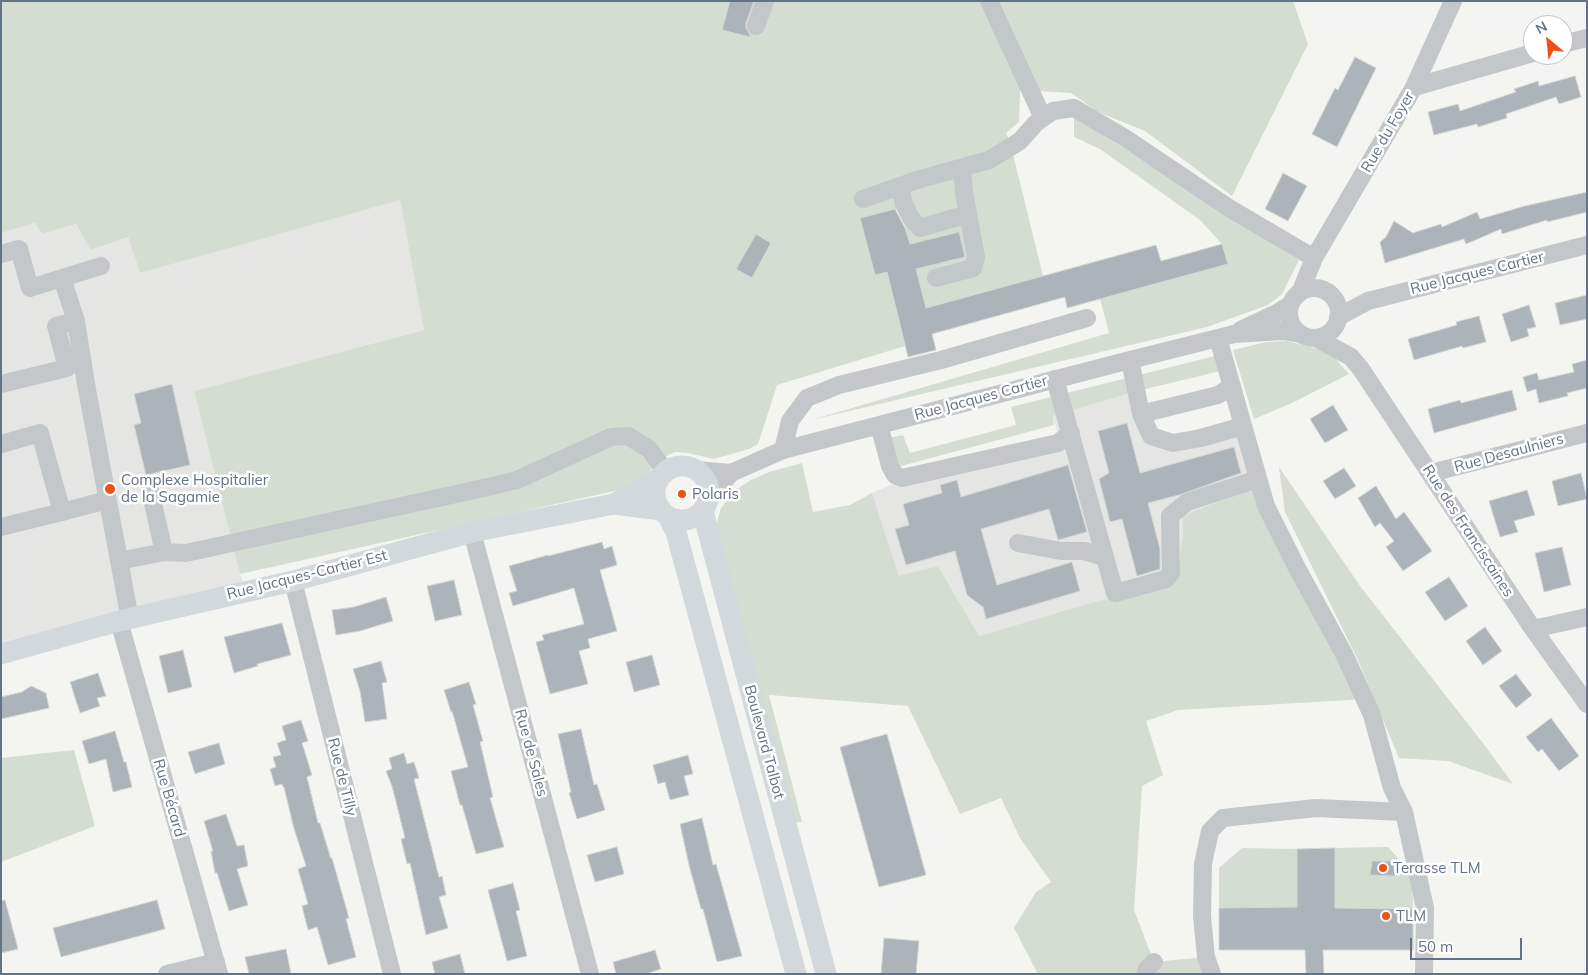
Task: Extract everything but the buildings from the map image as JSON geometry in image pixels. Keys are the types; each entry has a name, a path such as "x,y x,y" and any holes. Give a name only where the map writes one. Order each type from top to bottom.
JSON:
{"main road":[{"path":"685,466 696,470 708,485 705,505 695,516 689,519 675,519 665,513 656,500 655,493 663,475 671,468 685,466"},
{"name":"Rue Jacques-Cartier Est","path":"1,654 125,620 293,581 472,532 614,504 663,475"},
{"name":"Rue Jacques-Cartier Est","path":"614,504 665,513"},
{"name":"Boulevard Talbot","path":"705,505 706,524 826,974"},
{"name":"Boulevard Talbot","path":"665,513 676,532 796,974"}],"street":[{"path":"756,26 765,1"},
{"path":"989,1 1043,118"},
{"name":"Rue du Foyer","path":"1295,299 1314,258 1414,87 1454,1"},
{"path":"1573,42 1587,38"},
{"path":"1414,87 1523,56"},
{"path":"863,199 989,160 1020,141 1043,118 1053,111 1074,108 1125,138 1229,208 1314,258 1326,292"},
{"path":"936,278 972,268 976,257 964,192 962,169"},
{"path":"900,186 904,204 911,218 920,228 968,214"},
{"name":"Rue Jacques Cartier","path":"1338,320 1368,301 1587,245"},
{"path":"1,254 19,249 30,288 101,266"},
{"name":"Rue Bécard","path":"62,278 76,321 119,562 125,620 218,968"},
{"path":"1315,289 1326,292 1335,300 1338,308 1338,320 1331,331 1324,336 1308,336 1294,328 1290,321 1295,299 1315,289"},
{"name":"Rue Jacques Cartier","path":"1326,292 1345,298 1368,301"},
{"name":"Rue Jacques Cartier","path":"1226,336 1277,313 1295,299"},
{"path":"783,450 790,421 808,398 839,384 941,360 1087,318"},
{"name":"Rue des Franciscaines","path":"1338,320 1351,357 1431,473 1533,629 1587,704"},
{"path":"1,384 67,368 56,326 76,321"},
{"name":"Rue Jacques Cartier","path":"705,505 731,473 783,450 1226,336 1283,332 1308,336"},
{"path":"1226,336 1232,386 1266,506 1344,654 1372,715 1392,788 1404,812 1425,908 1424,974"},
{"name":"Rue des Franciscaines","path":"1308,336 1351,357"},
{"path":"1130,360 1141,414 1151,436 1173,443 1201,438 1243,426"},
{"path":"1055,379 1115,593 1166,578 1171,573 1170,516 1186,502 1258,478"},
{"path":"1141,414 1218,395 1232,386"},
{"path":"879,425 890,466 895,475 902,478 1058,443 1071,433"},
{"path":"1,444 40,433 62,512"},
{"name":"Rue Desaulniers","path":"1431,473 1587,433"},
{"path":"119,562 164,552 186,553 517,480 611,437 628,436 649,449 663,475"},
{"name":"Rue Jacques Cartier","path":"696,470 731,473"},
{"path":"150,490 164,552"},
{"path":"1,528 107,500"},
{"name":"Rue de Sales","path":"472,532 590,974"},
{"path":"1018,543 1061,551 1084,551 1105,557"},
{"name":"Rue de Tilly","path":"293,581 392,974"},
{"path":"1533,629 1587,617"},
{"path":"1212,974 1206,957 1202,916 1203,864 1210,831 1223,818 1316,808 1404,812"},
{"path":"167,974 218,968"}],"shaded area":[{"path":"1,1 1293,1 1308,44 1232,196 1145,131 1098,112 1071,93 1020,90 1019,122 1006,133 1010,142 1043,276 926,308 900,208 860,218 875,275 887,272 905,346 777,385 758,444 749,449 714,459 675,452 663,458 632,486 240,574 194,391 424,330 400,200 140,273 128,237 91,250 76,224 42,234 35,223 1,233","holes":["756,234 771,243 752,278 737,269"]},
{"path":"1074,117 1299,260 1282,294 1268,305 1207,327 811,420 1109,333 1100,299 1228,264 1222,244 1200,220 1100,149 1074,137"},
{"name":"Complexe Hospitalier de la Sagamie","path":"400,199 424,330 194,391 240,574 246,591 1,654 1,233 35,223 42,234 76,224 92,250 128,237 140,273"},
{"path":"1287,341 1318,349 1332,355 1349,374 1292,403 1254,419 1233,350 1267,342"},
{"path":"1219,355 1225,370 1137,391 1053,416 1054,425 894,468 884,439 903,435 910,453 1016,425 1011,407"},
{"path":"1137,391 1151,436 1173,443 1243,426 1255,487 1182,516 1183,536 1175,582 1087,604 979,636 938,566 899,577 872,493 905,479 1059,439 1053,416"},
{"path":"802,463 813,512 850,505 872,493 899,576 938,566 979,636 1087,604 1175,582 1183,536 1182,516 1255,487 1365,699 1178,710 1146,721 1163,775 1142,786 1134,910 1154,962 1206,957 1212,974 1038,974 1014,928 1036,892 1051,882 1020,838 1001,798 960,814 908,706 769,695 802,822 791,822 715,529 721,508 734,491 751,480 769,472"},
{"path":"1279,467 1360,586 1513,784 1448,761 1399,758 1357,658 1285,512"},
{"path":"74,750 95,826 1,862 1,758"},
{"path":"1388,847 1412,874 1413,909 1335,908 1335,848"},
{"path":"1242,848 1297,849 1297,907 1219,908 1219,868"}],"place":[{"name":"Complexe Hospitalier de la Sagamie","path":"110,489"},
{"name":"Polaris","path":"682,494"},
{"name":"Terasse TLM","path":"1383,868"},
{"name":"TLM","path":"1386,916"}]}
